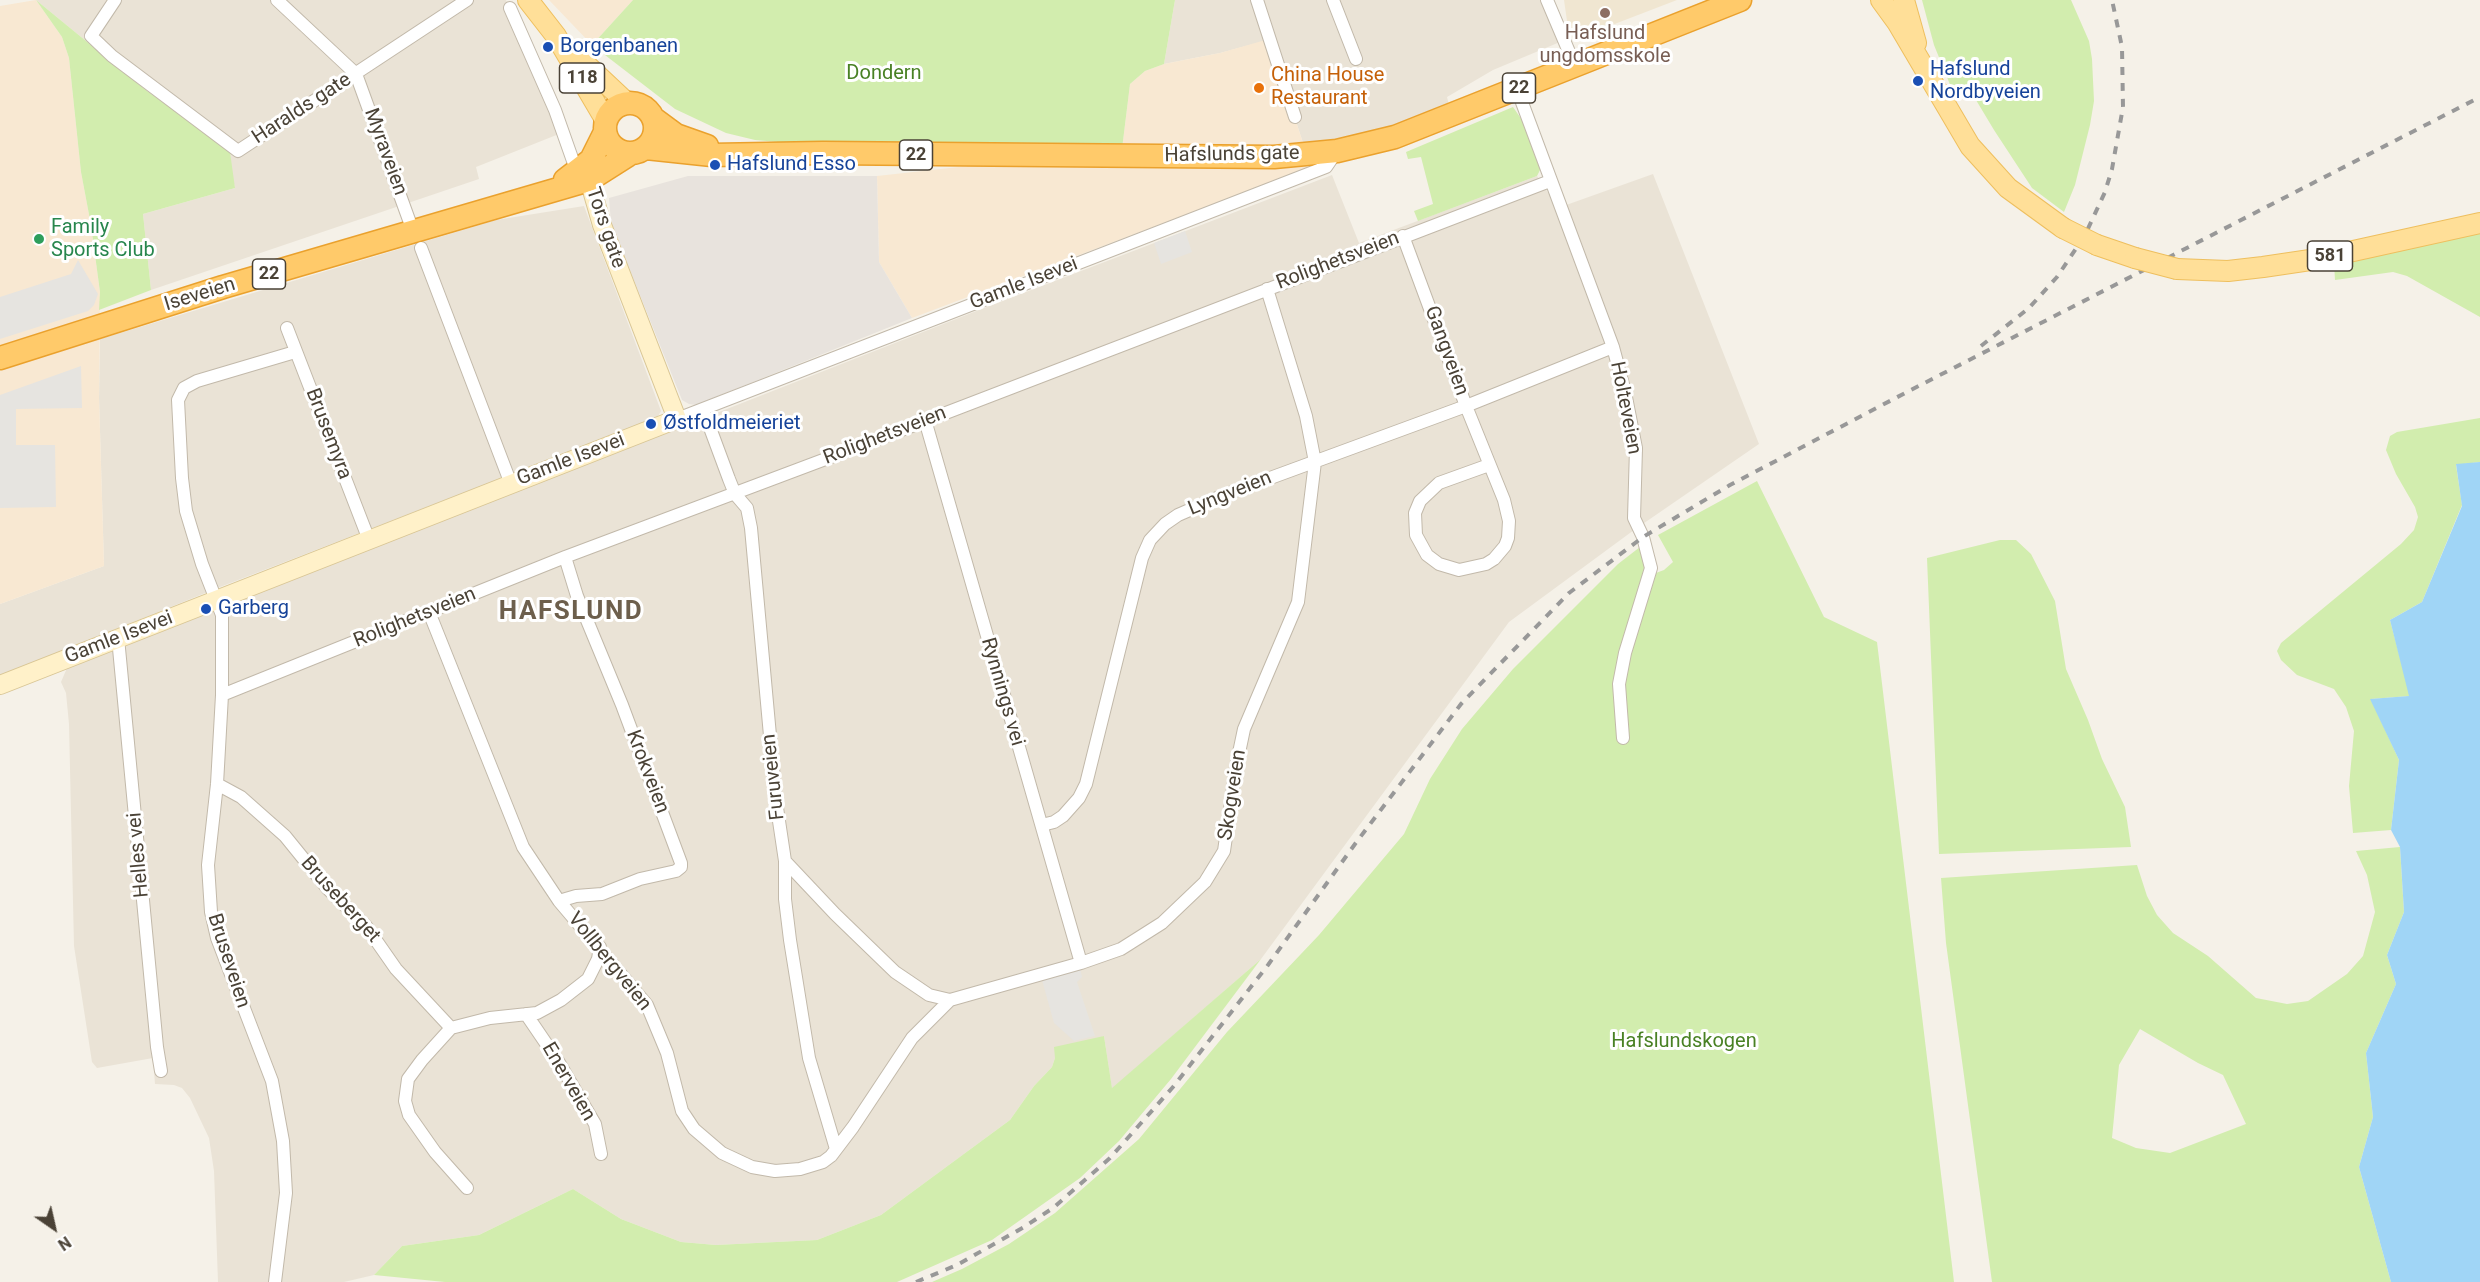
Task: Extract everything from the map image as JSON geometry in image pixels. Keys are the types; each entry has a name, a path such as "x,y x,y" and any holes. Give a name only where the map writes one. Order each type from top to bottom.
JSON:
{"highway":[{"name":"Hafslunds gate","path":"638,151 712,155 741,153 1332,159 1395,137 1740,0"},
{"name":"Hafslunds gate","path":"1699,18 1756,0"},
{"path":"605,126 611,145 617,150 638,151 655,134 653,118 642,106 627,103"},
{"name":"22","path":"605,126 614,109 627,103"},
{"name":"Hafslunds gate","path":"653,118 676,135 741,153"},
{"name":"Iseveien","path":"585,175 605,126"},
{"name":"Iseveien","path":"0,357 223,287 417,240 585,175 638,151"}],"main road":[{"name":"581","path":"1881,0 1952,118 1986,166 2008,188 2063,228 2097,245 2177,269 2228,271 2317,259 2480,223"},
{"name":"581","path":"1904,0 1921,63"},
{"name":"118","path":"519,4 627,103"},
{"name":"118","path":"556,36 605,126"}],"street":[{"name":"Haralds gate","path":"115,0 92,36 120,62 238,151 467,0"},
{"name":"Myraveien","path":"277,0 356,74 511,484"},
{"path":"1257,0 1294,117"},
{"path":"1333,0 1356,59"},
{"path":"1547,0 1575,66"},
{"name":"Tors gate","path":"519,4 573,161 585,175 677,419"},
{"name":"Holteveien","path":"1517,88 1612,347 1625,392 1636,448 1634,518 1643,537 1651,568 1625,653 1619,684 1623,738"},
{"name":"Gamle Isevei","path":"0,685 1332,159"},
{"name":"Rolighetsveien","path":"222,695 565,557 1550,181"},
{"name":"Gangveien","path":"1403,236 1507,511 1509,530 1505,546 1494,559 1479,567 1460,570 1439,564 1427,555 1419,542 1415,526 1417,507 1424,495 1439,483 1489,465"},
{"name":"Skogveien","path":"950,1000 1081,963 1128,945 1162,923 1205,882 1222,856 1236,764 1245,729 1298,602 1315,462 1306,416 1267,289"},
{"name":"Brusemyra","path":"287,328 369,540"},
{"name":"Lyngveien","path":"1042,825 1054,822 1063,816 1079,798 1086,784 1140,565 1146,546 1154,534 1178,515 1466,406 1612,347"},
{"name":"Bruseveien","path":"275,1282 286,1193 284,1141 272,1081 223,955 211,912 208,865 217,784 222,695 222,615 202,564 186,511 178,400 184,388 197,381 295,352"},
{"name":"Furuveien","path":"703,409 735,494 747,508 751,528 776,801 785,861 787,918 809,1058 836,1149"},
{"name":"Rynnings vei","path":"925,420 1081,963"},
{"name":"Krokveien","path":"559,901 576,896 602,894 640,879 676,871 681,867 622,705 577,596 565,557"},
{"name":"Vollbergveien","path":"429,612 511,820 539,873 559,901 647,1005 667,1053 682,1111 701,1136 727,1156 752,1167 775,1171 813,1166 823,1162 836,1149 912,1038 950,1000"},
{"name":"Helles vei","path":"118,638 157,1047 162,1071"},
{"name":"Bruseberget","path":"217,784 241,797 285,836 328,889 366,926 396,969 451,1028"},
{"path":"785,861 803,882 888,966 929,995 950,1000"},
{"path":"467,1188 422,1135 409,1115 405,1101 408,1079 451,1028 490,1018 545,1010 588,979 598,959 600,947"},
{"name":"Enerveien","path":"526,1014 558,1061 594,1124 601,1154"}],"shaded area":[{"path":"36,0 506,0 564,132 476,167 479,179 151,290 143,214 235,188 225,145 147,91"},
{"path":"36,0 62,37 69,58 81,172 100,292 99,398 104,566 0,604 0,6"},
{"path":"549,0 633,0 592,45"},
{"path":"1175,0 1547,0 1560,42 1493,70 1447,97 1449,105 1410,122 1364,136 1304,146 1269,40 1164,64"},
{"name":"Hafslund ungdomsskole","path":"1564,0 1677,0 1573,40"},
{"path":"1269,39 1304,146 1307,169 912,318 879,262 877,176 1122,149 1130,84 1145,71 1164,64 1220,53"},
{"path":"1653,174 1759,444 1634,530 1509,622 1261,959 1112,1089 1104,1036 1055,1058 1052,1067 1034,1086 1010,1120 881,1215 817,1240 716,1245 681,1242 621,1219 573,1189 479,1235 402,1246 374,1275 344,1282 218,1282 214,1171 209,1138 190,1098 182,1088 155,1084 153,1058 97,1068 92,1062 74,946 69,724 66,693 61,682 67,668 979,310 1332,175 1359,243 1537,176 1551,197 1555,209"},
{"path":"688,176 877,176 879,262 912,318 696,405 682,400 611,223 609,198"},
{"path":"584,206 661,411 657,418 220,587 0,676 0,604 104,566 99,398 100,339 496,220"},
{"path":"1185,231 1192,252 1161,264 1154,243"},
{"path":"78,260 98,294 94,305 88,311 0,339 0,297 71,274"},
{"path":"81,366 82,408 16,409 16,445 55,445 56,507 0,508 0,395"},
{"path":"1080,968 1082,977 1077,982 1095,1036 1074,1041 1054,1023 1042,980"}],"green space":[{"path":"36,0 147,91 225,145 230,152 235,188 143,214 151,290 99,310 100,292 81,172 69,58 62,37"},
{"name":"Dondern","path":"633,0 1175,0 1164,64 1145,71 1130,84 1122,149 995,147 977,143 801,144 755,140 726,133 675,109 592,45"},
{"path":"1922,0 2071,0 2089,41 2094,101 2075,185 2064,212 2032,188 1967,85 1953,92 1934,45"},
{"path":"1513,107 1522,120 1538,158 1540,170 1537,176 1418,221 1414,211 1433,204 1421,157 1408,159 1406,152"},
{"path":"2480,230 2480,317 2407,276 2393,272 2335,280 2334,263"},
{"path":"2480,418 2480,462 2456,465 2462,505 2422,602 2390,620 2410,696 2371,699 2399,760 2391,830 2353,833 2349,786 2354,731 2346,707 2334,689 2297,675 2281,660 2277,651 2281,643 2401,544 2414,530 2418,517 2415,507 2396,474 2386,450 2390,436 2397,432"},
{"name":"Hafslundskogen","path":"1757,481 1824,617 1877,642 1954,1282 932,1282 1009,1244 1055,1213 1139,1139 1227,1032 1319,935 1404,834 1430,779 1462,729 1513,669 1618,564 1640,547 1645,577 1664,570 1673,562 1658,535"},
{"path":"2000,540 2016,540 2031,554 2055,601 2066,669 2102,759 2125,807 2131,847 1939,854 1927,558"},
{"path":"2400,847 2404,912 2387,955 2396,984 2366,1053 2373,1117 2359,1167 2391,1282 1992,1282 1946,943 1941,878 2137,865 2147,896 2157,915 2173,933 2208,956 2256,998 2287,1004 2308,1001 2347,974 2363,956 2375,912 2367,875 2356,851","holes":["2140,1029 2223,1075 2246,1124 2170,1153 2136,1148 2112,1138 2119,1065"]},
{"path":"1261,959 1171,1079 1119,1141 1080,1178 992,1240 897,1282 445,1282 374,1275 402,1246 479,1235 573,1189 621,1219 681,1242 716,1245 817,1240 881,1215 1010,1120 1034,1086 1052,1067 1055,1058 1054,1047 1104,1036 1112,1088"}],"water":[{"path":"2480,462 2480,1282 2391,1282 2359,1167 2373,1117 2366,1053 2396,984 2387,955 2404,912 2400,847 2391,830 2399,760 2370,699 2409,696 2390,620 2422,602 2462,506 2456,464"}],"railway":[{"path":"1981,346 2029,308 2057,277 2085,235 2105,192 2112,169 2123,107 2122,47 2112,0"},
{"path":"916,1282 957,1265 1024,1227 1053,1208 1110,1158 1173,1087 1268,965 1355,844 1461,704 1569,593 1643,537 1730,485 2480,97"}],"place":[{"name":"Hafslund ungdomsskole","path":"1605,13"},
{"name":"Borgenbanen","path":"548,47"},
{"name":"Hafslund Nordbyveien","path":"1918,81"},
{"name":"China House Restaurant","path":"1259,88"},
{"name":"Hafslund Esso","path":"715,165"},
{"name":"Family Sports Club","path":"39,239"},
{"name":"Østfoldmeieriet","path":"651,424"},
{"name":"Garberg","path":"206,609"}],"district":[{"name":"HAFSLUND","path":"571,612"}]}
